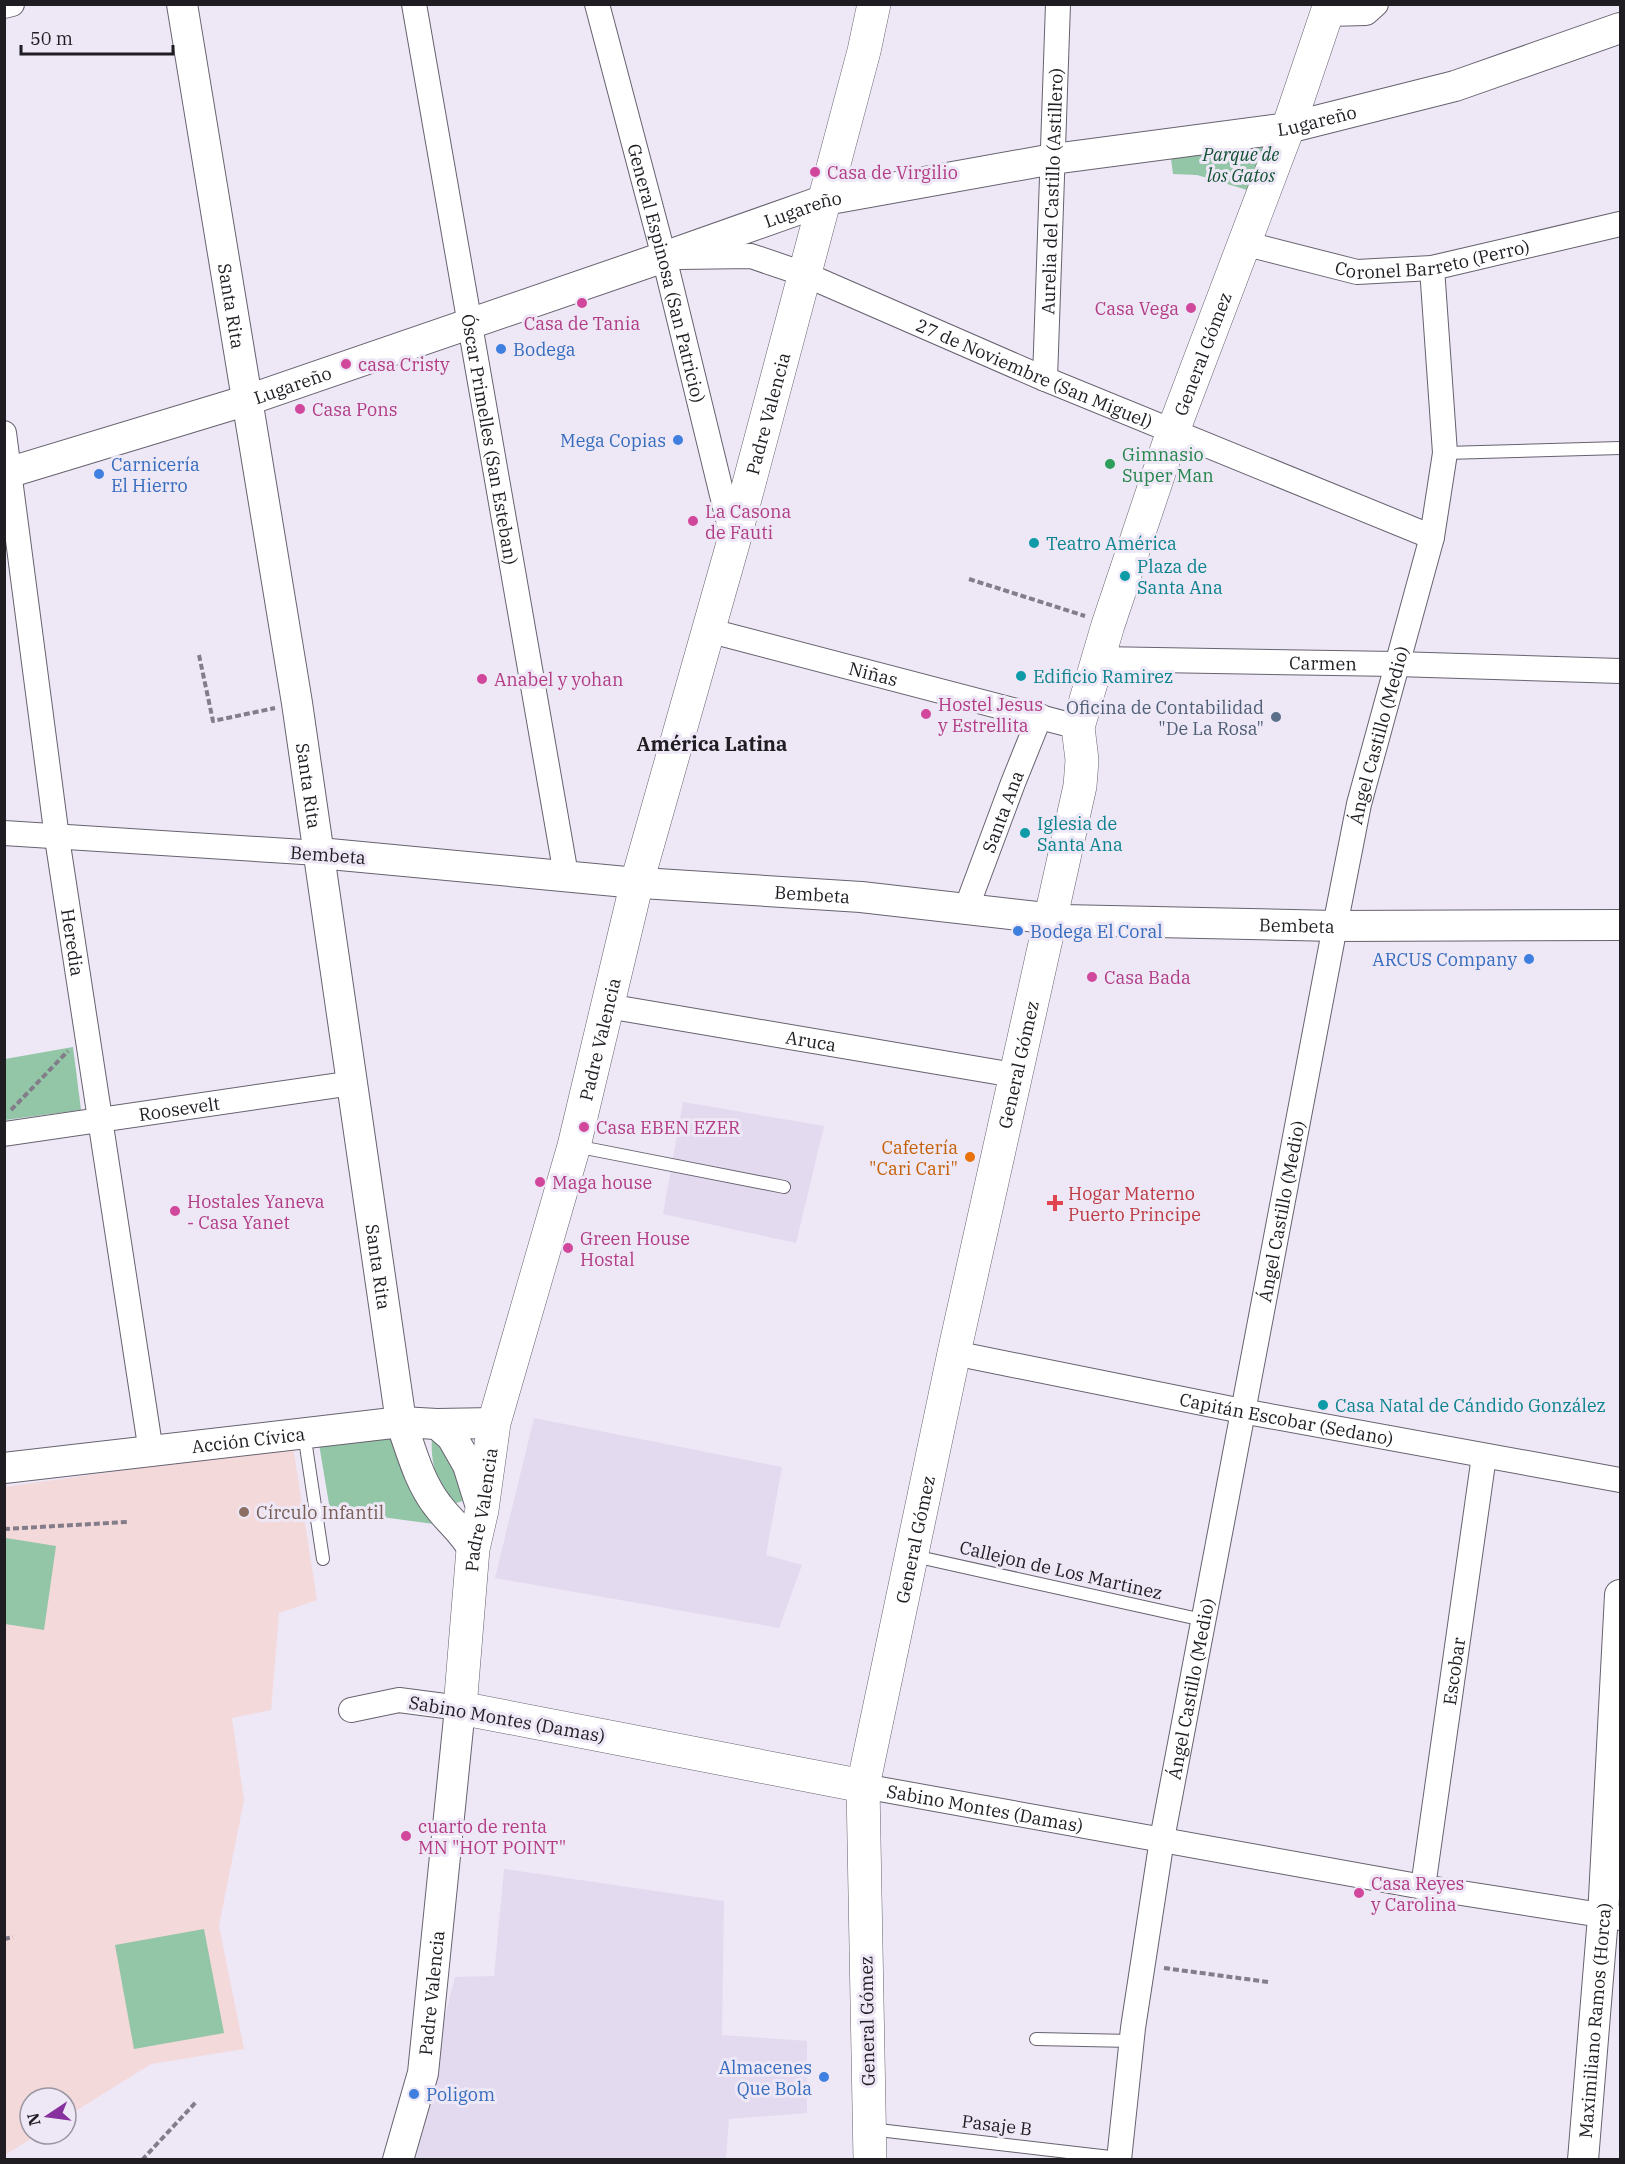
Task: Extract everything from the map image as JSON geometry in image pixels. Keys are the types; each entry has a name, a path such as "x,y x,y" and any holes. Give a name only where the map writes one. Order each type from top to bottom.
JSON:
{"main road":[{"name":"Padre Valencia","path":"460,1708 473,1549 482,1510 494,1424 574,1146 637,882 734,540 864,51 874,4"},
{"name":"General Gómez","path":"870,2144 863,1786 910,1555 1014,1075 1080,786 1082,760 1078,727 1108,625 1173,431 1244,243 1274,139 1329,9"},
{"name":"Sabino Montes (Damas)","path":"460,1708 863,1786"}],"street":[{"path":"4,6 12,4"},
{"name":"Santa Rita","path":"182,4 297,703 401,1422 421,1478 438,1507 465,1534 473,1549"},
{"name":"Óscar Primelles (San Esteban)","path":"414,4 566,875"},
{"name":"General Espinosa (San Patricio)","path":"597,4 664,257 734,540"},
{"name":"Aurelia del Castillo (Astillero)","path":"1045,379 1058,4"},
{"path":"1329,9 1366,13 1376,4"},
{"name":"Lugareño","path":"7,474 248,400 825,200 1053,159 1274,139 1455,86 1620,28"},
{"name":"Coronel Barreto (Perro)","path":"1244,243 1357,272 1432,268 1620,224"},
{"name":"27 de Noviembre (San Miguel)","path":"664,257 751,256 804,274 1045,379 1432,537"},
{"name":"Ángel Castillo (Medio)","path":"1119,2159 1142,1966 1162,1839 1335,926 1359,804 1432,537 1445,453 1432,268"},
{"name":"Heredia","path":"4,433 7,474 57,838 151,1452"},
{"name":"Niñas","path":"707,630 1040,716"},
{"name":"Carmen","path":"1098,659 1396,664 1620,671"},
{"path":"1040,716 1078,727"},
{"name":"Santa Ana","path":"966,909 1040,716"},
{"name":"Bembeta","path":"4,833 319,853 637,882 861,897 1051,919 1335,926 1620,925"},
{"name":"Aruca","path":"607,1006 1014,1075"},
{"name":"Roosevelt","path":"4,1134 353,1083"},
{"name":"Capitán Escobar (Sedano)","path":"954,1353 1242,1411 1620,1480"},
{"name":"Acción Cívica","path":"4,1468 401,1422 494,1424"},
{"path":"437,1424 452,1437 468,1465 482,1510"},
{"name":"Escobar","path":"1424,1887 1484,1456"},
{"name":"Maximiliano Ramos (Horca)","path":"1583,2160 1612,1918 1620,1595"},
{"name":"Sabino Montes (Damas)","path":"351,1710 399,1700 460,1708"},
{"name":"Padre Valencia","path":"398,2160 423,2073 460,1708"},
{"name":"Sabino Montes (Damas)","path":"863,1786 1424,1887 1612,1918"}],"lane":[{"path":"1445,453 1620,448"},
{"path":"574,1146 784,1187"},
{"path":"303,1432 323,1559"},
{"name":"Callejon de Los Martinez","path":"910,1555 1203,1620"},
{"path":"1036,2038 1132,2041"},
{"name":"Pasaje B","path":"870,2144 1119,2159"}],"path":[{"path":"969,579 1108,625"},
{"path":"199,655 213,721 297,703"},
{"path":"4,1118 87,1031"},
{"path":"4,1529 127,1522"},
{"path":"4,1939 13,1937"},
{"path":"1142,1966 1268,1982"},
{"path":"142,2160 197,2101"}],"shaded area":[{"path":"683,1102 824,1126 796,1243 663,1214"},
{"path":"534,1418 782,1467 766,1555 802,1565 779,1628 495,1578"},
{"path":"293,1446 317,1600 279,1613 271,1710 232,1718 244,1800 219,1926 244,2049 151,2064 78,2110 78,2086 18,2086 20,2146 5,2155 5,1487"},
{"path":"504,1869 724,1901 722,2035 807,2041 807,2113 729,2119 726,2159 408,2160 455,1977 494,1976"}],"green space":[{"name":"Parque de los Gatos","path":"1263,145 1267,155 1254,192 1197,175 1173,174 1170,151"},
{"path":"73,1047 81,1110 5,1120 5,1059"},
{"path":"438,1432 466,1500 456,1503 439,1482 433,1464 432,1446 432,1437"},
{"path":"392,1437 441,1525 330,1510 318,1438"},
{"path":"6,1538 56,1546 44,1630 5,1624"},
{"path":"204,1929 224,2033 134,2049 115,1945"}],"place":[{"name":"Casa de Virgilio","path":"815,172"},
{"name":"Casa de Tania","path":"582,303"},
{"name":"Casa Vega","path":"1191,308"},
{"name":"Bodega","path":"501,349"},
{"name":"casa Cristy","path":"346,364"},
{"name":"Casa Pons","path":"300,409"},
{"name":"Mega Copias","path":"678,440"},
{"name":"Gimnasio Super Man","path":"1110,464"},
{"name":"Carnicería El Hierro","path":"99,474"},
{"name":"La Casona de Fauti","path":"693,521"},
{"name":"Teatro América","path":"1034,543"},
{"name":"Plaza de Santa Ana","path":"1125,576"},
{"name":"Edificio Ramirez","path":"1021,676"},
{"name":"Anabel y yohan","path":"482,679"},
{"name":"Hostel Jesus y Estrellita","path":"926,714"},
{"name":"Oficina de Contabilidad \"De La Rosa\"","path":"1276,717"},
{"name":"Iglesia de Santa Ana","path":"1025,833"},
{"name":"Bodega El Coral","path":"1018,931"},
{"name":"ARCUS Company","path":"1529,959"},
{"name":"Casa Bada","path":"1092,977"},
{"name":"Casa EBEN EZER","path":"584,1127"},
{"name":"Cafetería \"Cari Cari\"","path":"970,1157"},
{"name":"Maga house","path":"540,1182"},
{"name":"Hogar Materno Puerto Principe","path":"1055,1203"},
{"name":"Hostales Yaneva - Casa Yanet","path":"175,1211"},
{"name":"Green House Hostal","path":"568,1248"},
{"name":"Casa Natal de Cándido González","path":"1323,1405"},
{"name":"Círculo Infantil","path":"244,1512"},
{"name":"cuarto de renta MN \"HOT POINT\"","path":"406,1836"},
{"name":"Casa Reyes y Carolina","path":"1359,1893"},
{"name":"Almacenes Que Bola","path":"824,2077"},
{"name":"Poligom","path":"414,2094"}],"district":[{"name":"América Latina","path":"712,743"}]}
